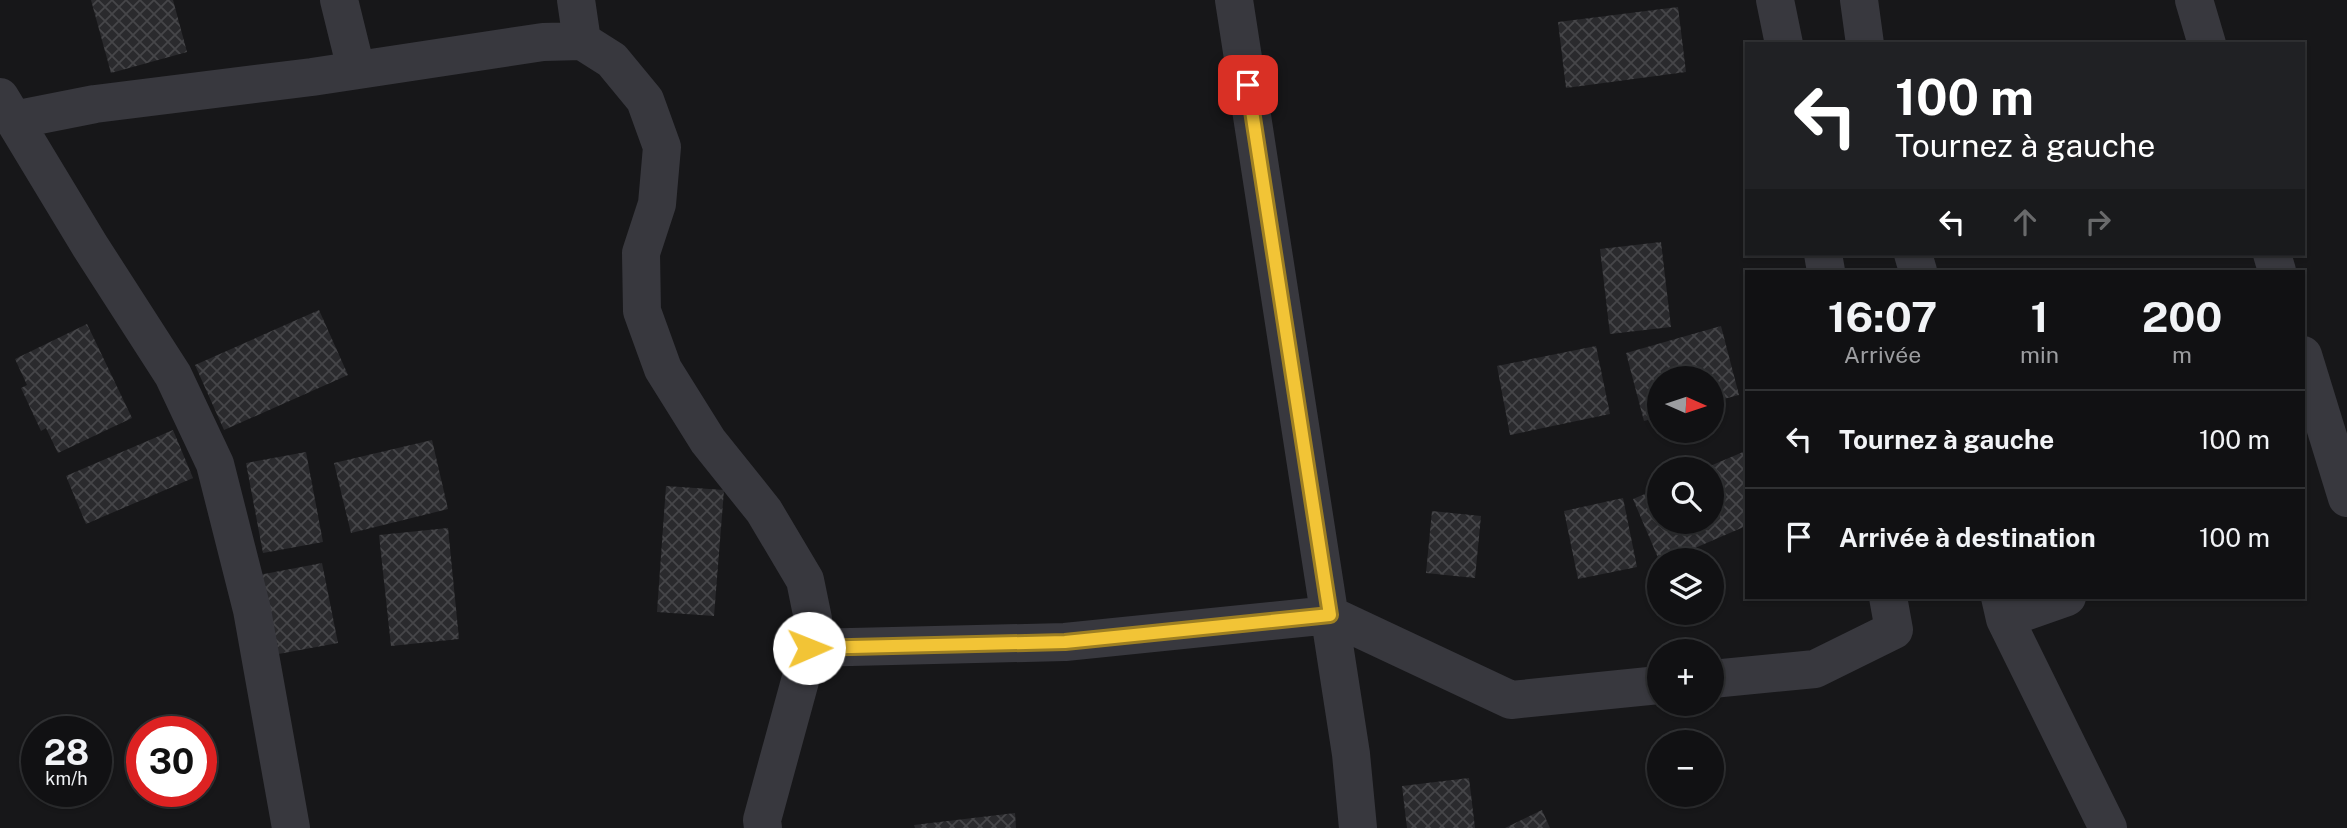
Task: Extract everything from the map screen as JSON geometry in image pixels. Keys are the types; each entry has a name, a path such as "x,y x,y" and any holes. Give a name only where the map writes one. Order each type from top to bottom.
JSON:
{"street":[{"path":"339,0 356,69"},
{"path":"576,0 582,41"},
{"path":"1234,0 1351,754 1358,828"},
{"path":"1775,0 1784,42"},
{"path":"1859,0 1865,42"},
{"path":"2194,0 2206,42"},
{"path":"291,828 252,610 215,464 173,375 90,246 7,109 95,104 488,52 543,42 582,41 612,60 645,100 662,147 657,204 640,253 642,311 663,369 708,442 764,511 805,580 813,619 809,648 765,807 763,828"},
{"path":"2305,362 2347,498"},
{"path":"1724,678 1815,669 1894,630 1888,599"},
{"path":"2055,599 2002,608 2108,828"},
{"path":"809,648 1065,642 1330,615 1511,700 1647,686"}],"building":[{"path":"91,0 173,0 187,52 111,73"},
{"path":"1678,7 1686,72 1566,88 1558,22"},
{"path":"1661,242 1671,327 1610,334 1600,249"},
{"path":"319,310 348,375 224,430 195,365"},
{"path":"87,324 132,418 58,453 46,428 41,431 21,388 27,385 15,359"},
{"path":"1721,326 1739,395 1724,399 1724,366 1647,366 1647,420 1644,421 1626,353"},
{"path":"1596,346 1610,414 1510,435 1497,366"},
{"path":"173,430 193,478 86,524 66,476"},
{"path":"432,440 448,509 351,533 334,463"},
{"path":"306,452 323,542 263,553 246,463"},
{"path":"1743,452 1745,526 1695,548 1654,548 1648,534 1724,534 1724,460"},
{"path":"666,486 724,490 714,616 657,612"},
{"path":"1647,493 1647,532 1633,499"},
{"path":"1623,498 1637,567 1578,579 1564,511"},
{"path":"1432,511 1481,516 1475,578 1426,573"},
{"path":"448,528 459,639 391,646 379,535"},
{"path":"322,563 338,643 273,655 259,575"},
{"path":"1469,778 1475,828 1407,828 1402,786"},
{"path":"1542,810 1550,828 1505,828"},
{"path":"1015,813 1016,828 915,828 914,825"}],"route":[{"path":"809,648 1065,642 1330,615 1248,85"}]}
